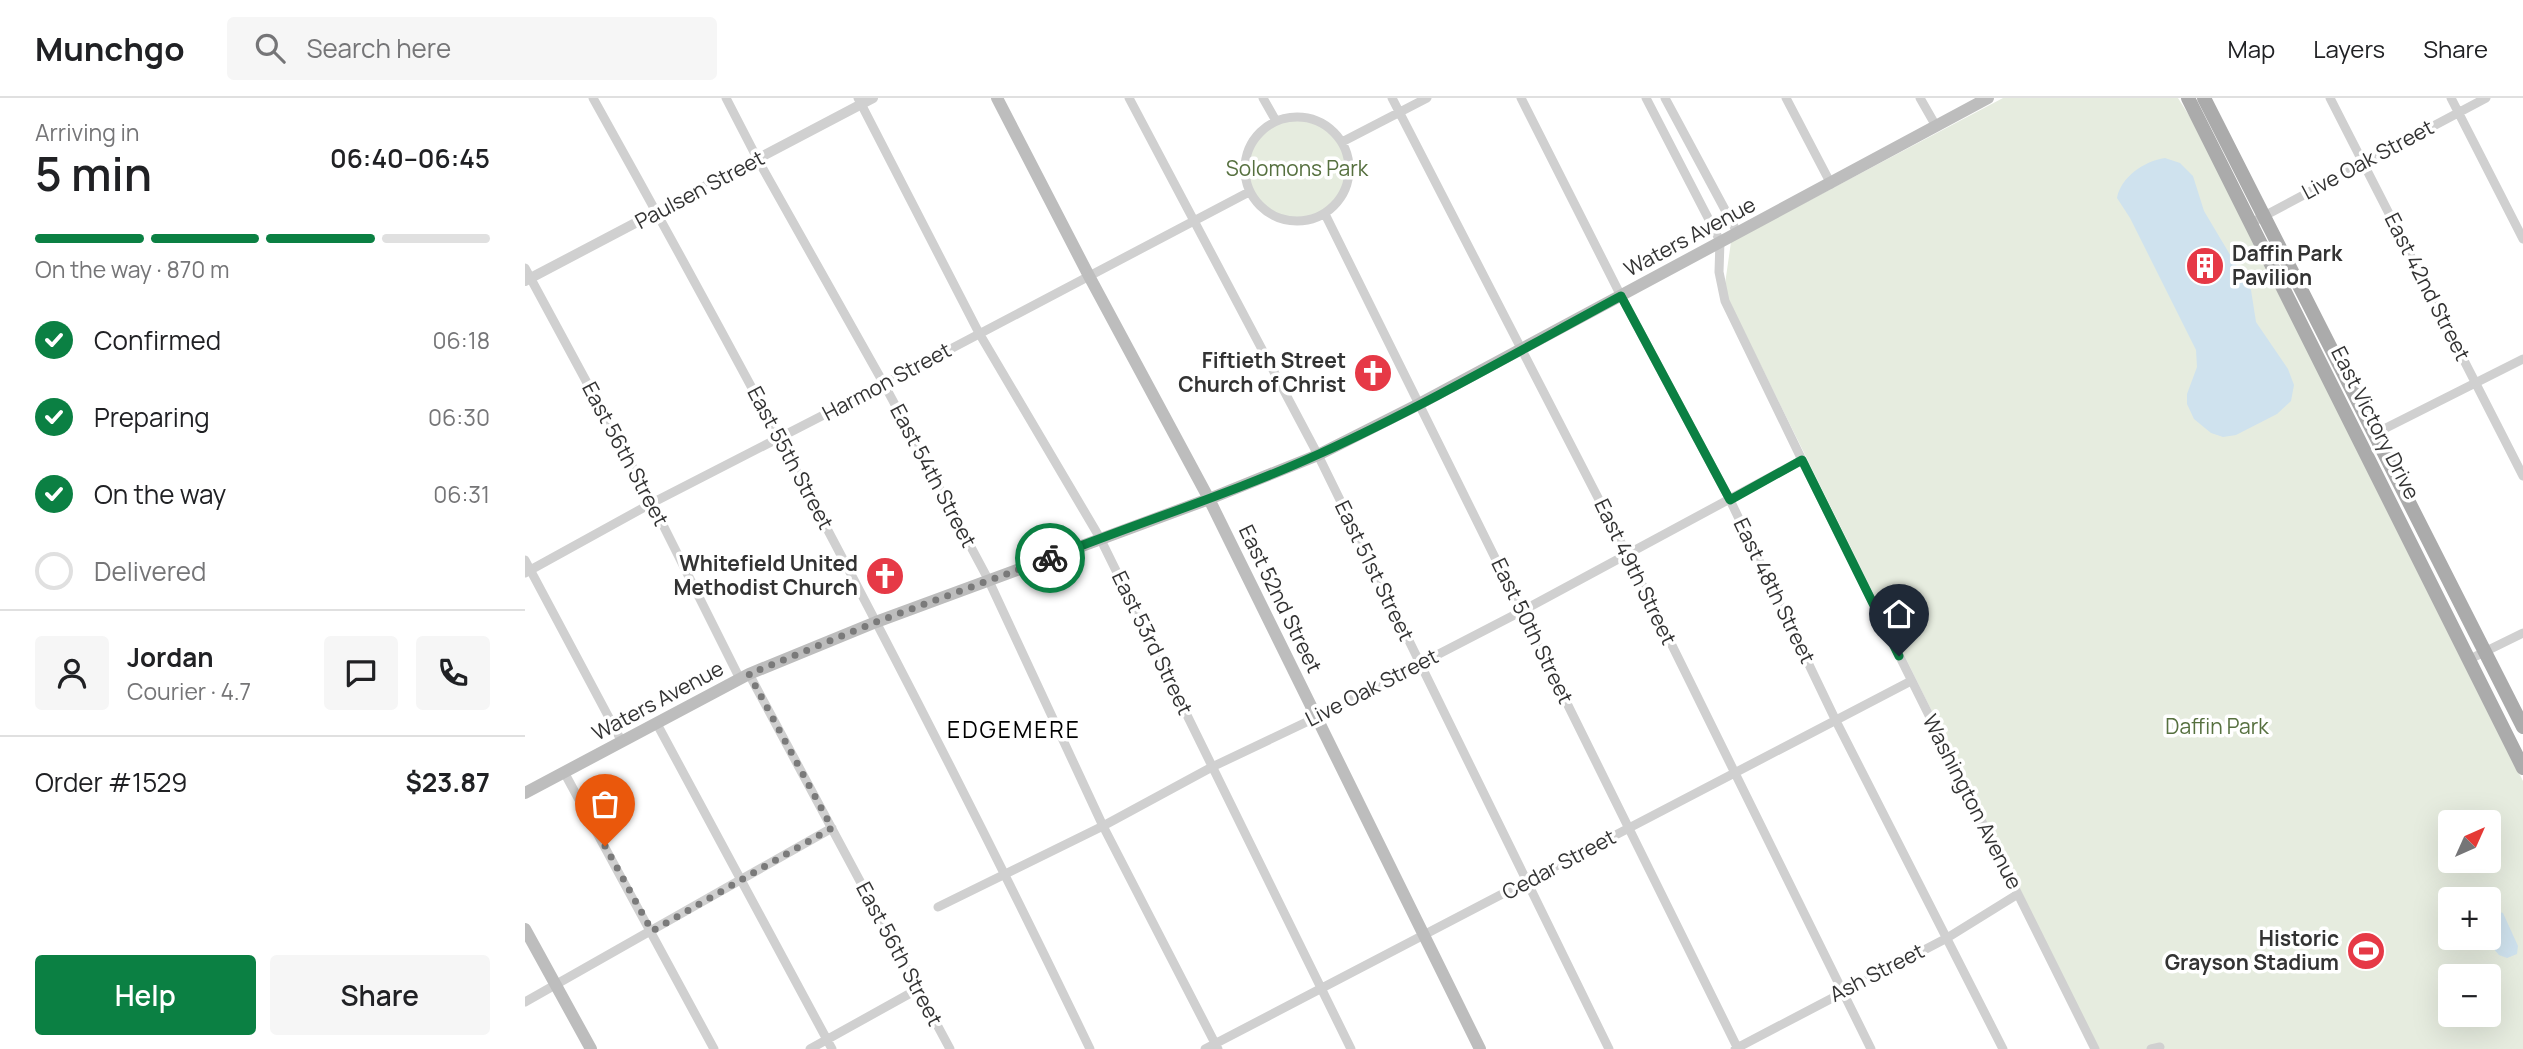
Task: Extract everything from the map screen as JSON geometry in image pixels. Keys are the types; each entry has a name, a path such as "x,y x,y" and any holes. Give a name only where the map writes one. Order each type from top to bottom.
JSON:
{"main road":[{"name":"East 52nd Street","path":"997,98 1209,499 1480,1049"},
{"name":"Waters Avenue","path":"525,793 745,676 876,622 1209,499 1318,455 1523,349 1988,98"},
{"path":"2182,98 2199,120"},
{"name":"East Victory Drive","path":"2188,98 2374,434 2523,727"},
{"name":"East Victory Drive","path":"2204,98 2348,416 2523,768"},
{"path":"2348,416 2354,419 2364,433 2374,434"},
{"path":"525,929 591,1049"}],"street":[{"name":"East 55th Street","path":"593,98 780,439 876,622 1006,874 1090,1049"},
{"name":"East 54th Street","path":"726,98 988,579 1103,826 1217,1047"},
{"name":"Paulsen Street","path":"527,276 758,160 859,101 873,98"},
{"name":"East 51st Street","path":"1129,98 1318,455 1609,1049"},
{"path":"1263,98 1276,121"},
{"name":"East 49th Street","path":"1392,98 1627,554 1871,1049"},
{"path":"1342,142 1427,98"},
{"name":"East 48th Street","path":"1521,98 1621,296 1730,500 1836,720 2003,1049"},
{"name":"Washington Avenue","path":"1646,98 1720,241 1719,272 1725,300 2095,1049"},
{"path":"1665,98 1737,232"},
{"path":"1786,98 1831,184"},
{"path":"1920,98 1936,126"},
{"name":"East 42nd Street","path":"2330,98 2523,476"},
{"path":"2451,98 2523,239"},
{"name":"Live Oak Street","path":"2257,219 2486,98"},
{"name":"East 53rd Street","path":"859,101 979,333 1100,538 1351,1049"},
{"path":"1291,117 1313,120 1332,131 1342,142 1348,159 1348,182 1342,196 1325,214 1311,220 1281,219 1260,206 1249,192 1244,171 1247,151 1259,134 1276,121 1291,117"},
{"name":"Harmon Street","path":"528,571 652,503 780,439 1249,192"},
{"name":"East 50th Street","path":"1325,214 1737,1049"},
{"name":"East 56th Street","path":"527,276 745,676 832,828 950,1049"},
{"path":"2374,434 2523,359"},
{"name":"Live Oak Street","path":"938,907 1103,826 1212,767 1522,611 1802,460"},
{"path":"525,560 528,571 622,742"},
{"path":"2468,660 2523,633"},
{"name":"Cedar Street","path":"1205,1049 1217,1047 1321,988 1911,681"},
{"path":"657,724 832,1049"},
{"path":"564,772 714,1049"},
{"path":"525,1002 832,828"},
{"name":"Ash Street","path":"1737,1049 1842,991 1947,938 2018,894"},
{"path":"810,1049 918,989"}],"green space":[{"name":"Daffin Park","path":"2003,98 2178,98 2202,136 2523,781 2523,1049 2099,1049 1724,291 1731,242"},
{"name":"Solomons Park","path":"1297,117 1317,121 1334,132 1345,149 1349,169 1345,189 1334,206 1317,217 1297,221 1277,217 1260,206 1249,189 1245,169 1249,149 1260,132 1277,121"}],"water":[{"path":"2165,158 2180,163 2193,176 2204,211 2251,290 2256,322 2288,369 2294,385 2291,401 2277,414 2236,435 2223,437 2211,433 2194,419 2187,404 2187,394 2197,367 2196,350 2130,218 2117,198 2123,183 2135,171"},
{"path":"2501,912 2518,946 2517,954 2507,958 2495,950 2501,950"}],"way so far":[{"path":"605,846 652,931 832,828 749,674 876,622 1050,558"}],"place":[{"name":"Daffin Park Pavilion","path":"2205,266"},
{"name":"Fiftieth Street Church of Christ","path":"1373,373"},
{"name":"Whitefield United Methodist Church","path":"885,576"},
{"name":"Historic Grayson Stadium","path":"2366,951"}],"district":[{"name":"EDGEMERE","path":"1014,730"}],"route":[{"path":"1050,558 1318,455 1621,296 1730,500 1802,460 1899,656"}]}
